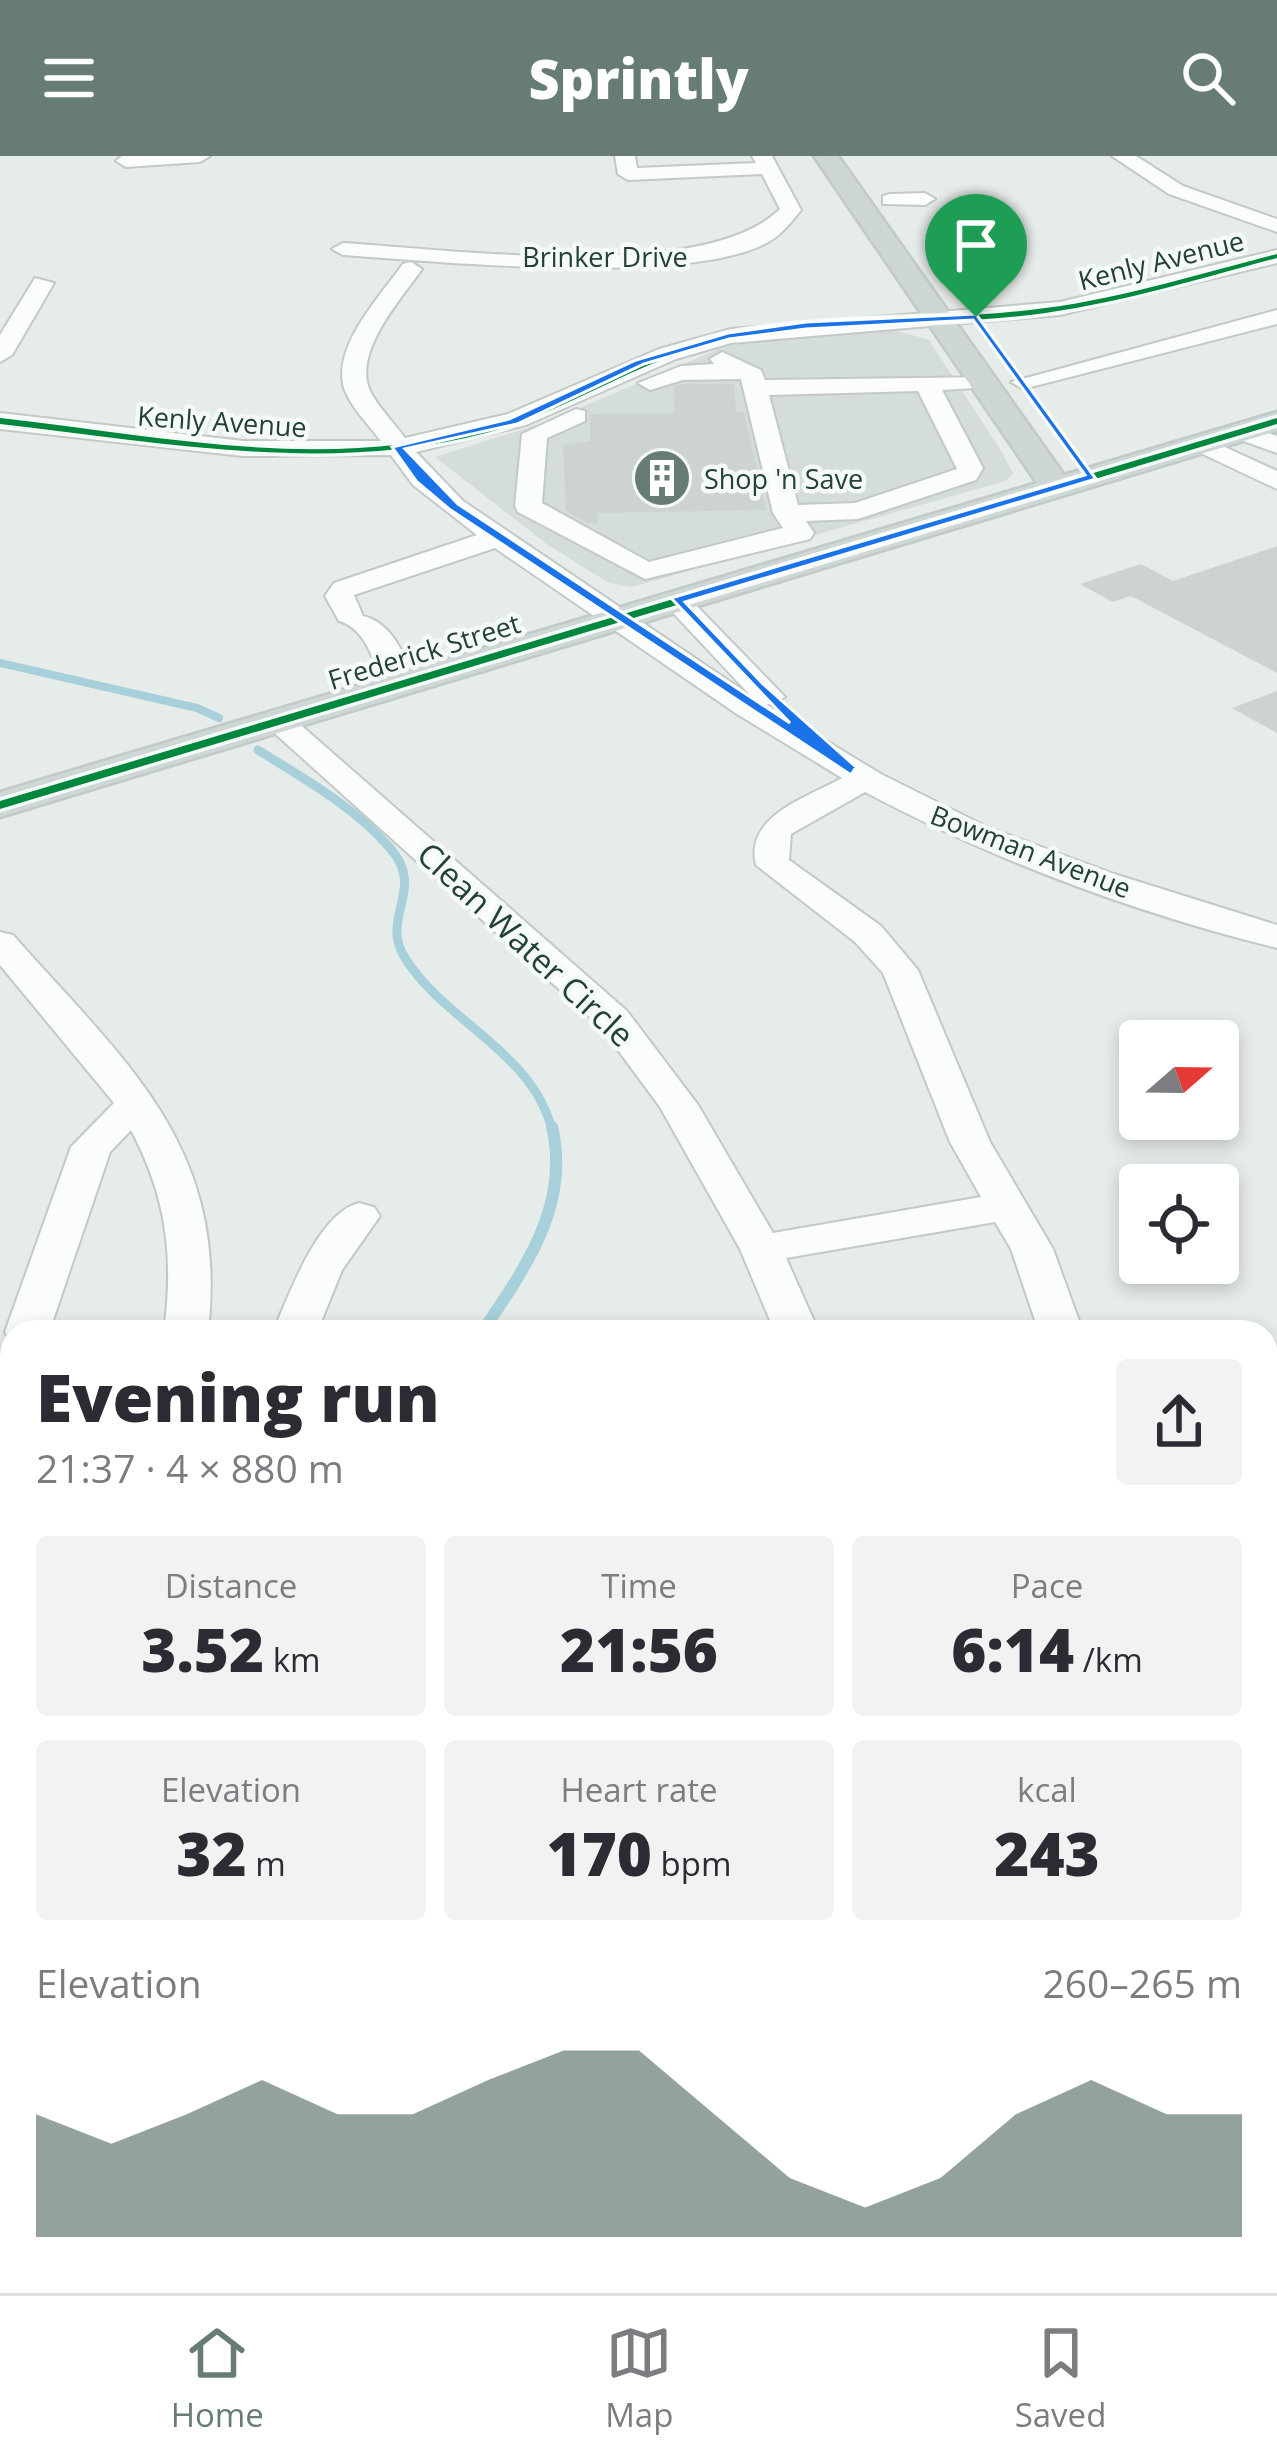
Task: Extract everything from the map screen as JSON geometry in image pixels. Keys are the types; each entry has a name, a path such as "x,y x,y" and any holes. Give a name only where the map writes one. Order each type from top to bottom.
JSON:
{"main road":[{"path":"826,156 1056,487"},
{"path":"858,156 915,234"},
{"path":"951,284 1092,477"},
{"path":"983,382 1006,385 1031,420 1057,428"},
{"name":"Frederick Street","path":"0,805 1277,421"}],"street":[{"path":"126,161 200,156"},
{"path":"625,156 628,174 766,162"},
{"path":"1122,156 1176,190 1277,226"},
{"name":"Brinker Drive","path":"343,249 598,261 696,256 754,241 787,221 790,201 766,162"},
{"path":"890,200 926,199"},
{"name":"Kenly Avenue","path":"0,421 232,452 398,447 507,423 640,362 694,344 765,330 939,319 990,336 1099,301 1277,256"},
{"name":"Bowman Avenue","path":"411,269 378,319 353,374 356,388 433,491 858,774 1003,846 1277,937"},
{"path":"0,355 44,283"},
{"path":"1023,382 1277,317"},
{"path":"694,344 749,379 793,523 835,553"},
{"path":"507,423 535,434 666,375 983,382"},
{"path":"535,434 527,506 645,571 793,523 858,511 967,474 970,468 926,383"},
{"path":"1241,432 1277,445"},
{"path":"1201,444 1277,481"},
{"path":"398,683 392,656 338,596 344,589 500,538"},
{"path":"676,601 758,687 858,774 776,829 769,849 773,865 868,934 900,970 970,1142 1003,1207 1032,1249 1057,1320"},
{"name":"Clean Water Circle","path":"276,721 614,1019 669,1091 761,1249 792,1320"},
{"path":"0,943 136,1104 164,1145 185,1194 196,1291 189,1320"},
{"path":"31,1320 91,1147 136,1104"},
{"path":"761,1249 1003,1207"},
{"path":"300,1320 322,1267 359,1216"}],"shaded area":[{"path":"895,330 929,340 1003,454 1013,474 1005,481 632,587 609,583 548,545 435,457 549,421 728,345"}],"building":[{"name":"Shop 'n Save","path":"734,384 736,412 744,412 766,510 597,513 598,523 566,511 563,445 590,441 590,414 675,413 674,387"},
{"path":"1277,546 1277,673 1131,596 1113,602 1080,584 1141,564 1173,581"},
{"path":"1277,691 1277,733 1232,708"}],"waterway":[{"path":"0,663 197,708 219,718"},
{"path":"258,750 345,806 390,848 404,877 397,929 405,958 442,1001 527,1079 552,1130"},
{"path":"490,1320 528,1260 549,1210 556,1156 552,1127"}],"cycle path":[{"path":"0,421 243,449 304,452 425,443 517,420 637,366 731,336 805,326 1060,309 1277,256"},
{"path":"0,805 1277,421"}],"place":[{"name":"Shop 'n Save","path":"662,478"}],"route":[{"path":"976,317 1092,477 676,601 758,687 851,770 453,507 422,479 398,447 513,421 640,362 728,336 806,326 976,317"}]}
